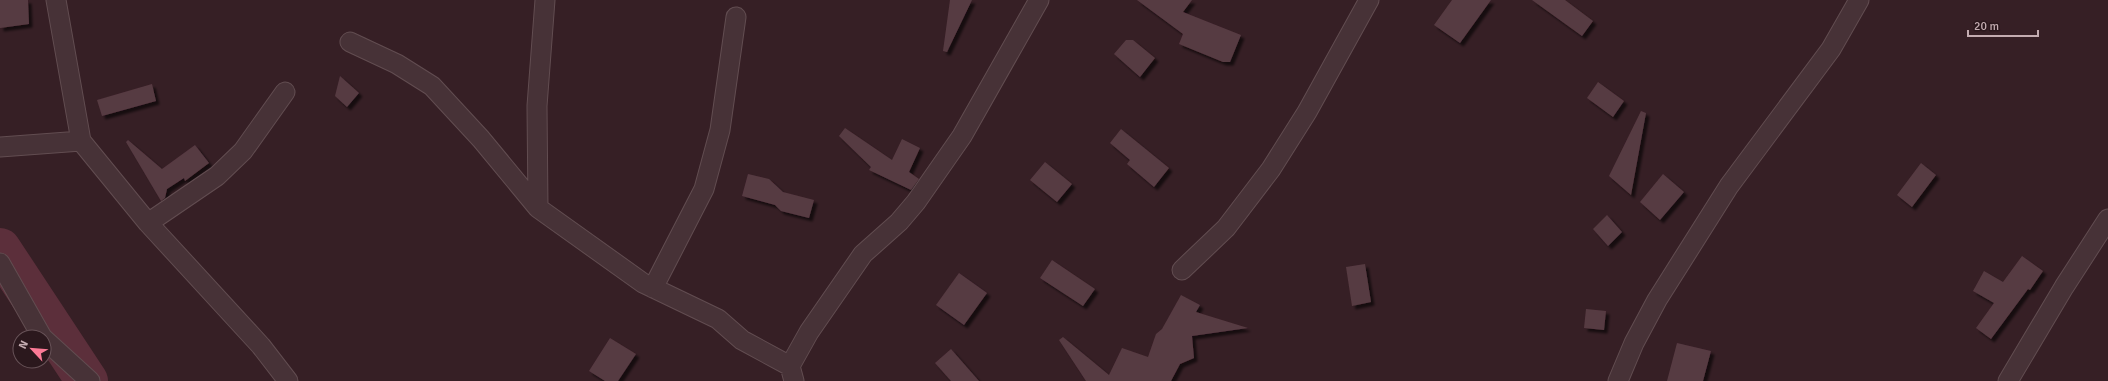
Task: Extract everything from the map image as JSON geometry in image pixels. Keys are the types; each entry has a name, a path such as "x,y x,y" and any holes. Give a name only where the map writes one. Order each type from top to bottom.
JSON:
{"street":[{"path":"56,0 81,141 148,222 261,346 288,381"},
{"path":"538,208 537,106 545,0"},
{"path":"350,42 397,64 432,86 481,139 538,208 643,283 718,319 742,340 792,374 809,332 863,254 899,222 916,202 962,136 1039,0"},
{"path":"1182,270 1226,228 1271,169 1307,112 1370,0"},
{"path":"1618,381 1634,343 1657,300 1729,186 1831,49 1859,0"},
{"path":"653,288 704,189 720,130 736,17"},
{"path":"148,222 217,176 228,166 243,151 260,130 285,92"},
{"path":"0,147 81,141"},
{"path":"2008,381 2064,287 2108,219"},
{"path":"0,263 38,329"},
{"path":"52,346 90,381"}],"building":[{"path":"0,0 28,0 29,24 0,28"},
{"path":"950,0 972,0 947,52 943,51"},
{"path":"1137,0 1192,0 1183,12 1241,35 1230,62 1223,62 1179,44 1183,34"},
{"path":"1452,0 1491,0 1460,43 1434,25"},
{"path":"1532,0 1565,0 1593,21 1582,36"},
{"path":"1126,40 1133,40 1155,58 1140,77 1114,54"},
{"path":"340,76 359,93 347,107 335,96"},
{"path":"1598,82 1624,101 1613,117 1587,98"},
{"path":"152,84 156,101 102,116 97,100"},
{"path":"1641,111 1646,113 1631,195 1609,176"},
{"path":"845,128 892,160 902,139 920,148 909,172 919,179 911,190 869,170 871,167 839,136"},
{"path":"1121,129 1169,168 1154,187 1127,164 1130,160 1110,143"},
{"path":"128,140 162,169 195,145 209,163 185,181 184,178 167,189 165,198 161,201 126,142"},
{"path":"1045,162 1072,184 1057,202 1030,180"},
{"path":"1921,163 1936,175 1912,207 1897,195"},
{"path":"748,174 769,179 783,192 814,200 809,218 781,211 775,205 742,196"},
{"path":"1663,174 1684,192 1660,220 1640,202"},
{"path":"1607,215 1622,232 1608,246 1593,229"},
{"path":"2022,256 2043,271 2030,290 2028,289 1991,339 1976,328 1994,303 1973,291 1984,271 2003,282"},
{"path":"1052,260 1095,289 1083,306 1040,278"},
{"path":"1365,264 1371,302 1352,306 1346,267"},
{"path":"959,273 987,293 964,325 936,305"},
{"path":"1181,295 1200,305 1196,312 1248,328 1192,336 1194,358 1180,364 1171,381 1086,381 1059,340 1063,337 1109,375 1122,348 1148,357 1156,334 1162,329"},
{"path":"1586,309 1606,311 1604,330 1584,328"},
{"path":"610,338 636,354 618,381 605,381 589,371"},
{"path":"1677,343 1711,351 1703,381 1667,381"},
{"path":"951,349 979,381 951,381 935,363"}],"waterway":[{"path":"0,249 87,381"}]}
